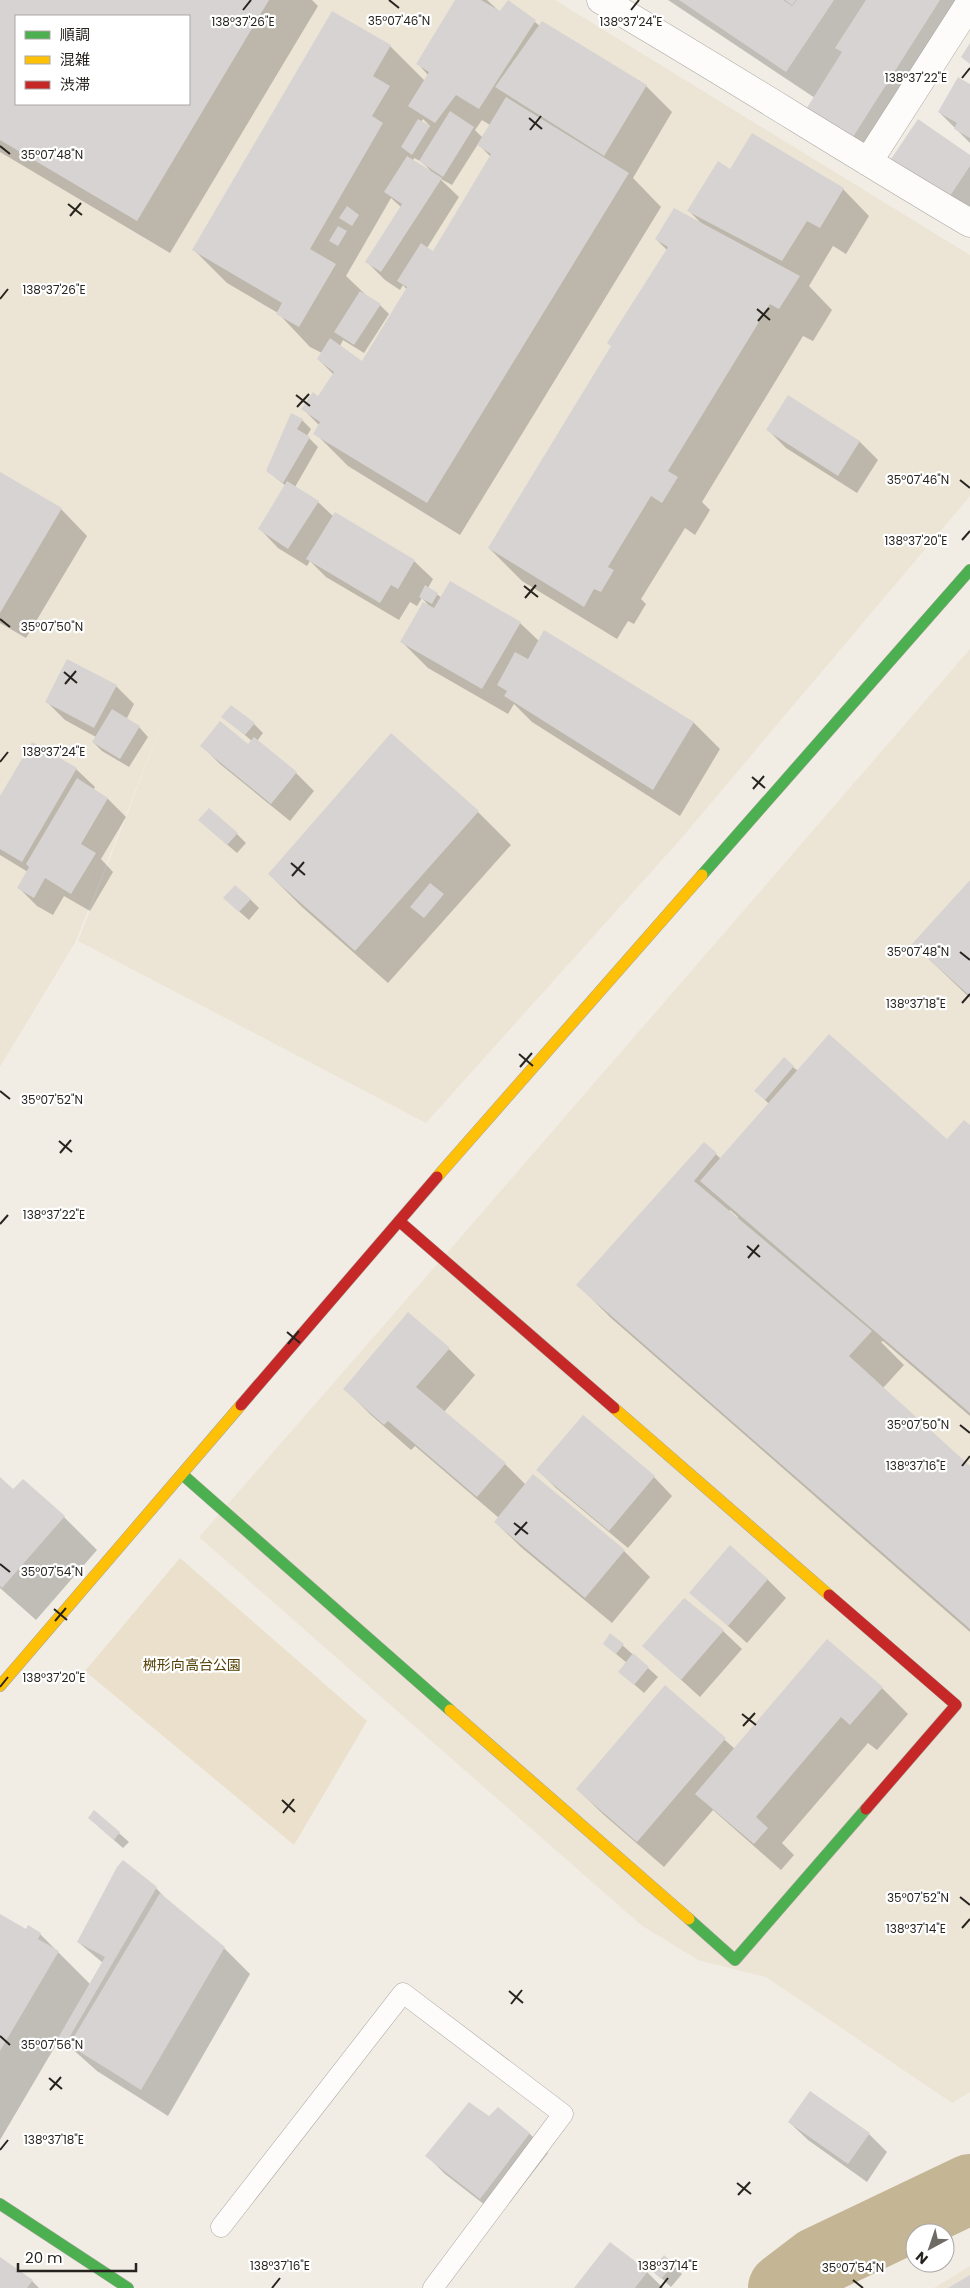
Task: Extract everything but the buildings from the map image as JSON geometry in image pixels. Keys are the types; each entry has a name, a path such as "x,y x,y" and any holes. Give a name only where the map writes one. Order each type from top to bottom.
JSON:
{"street":[{"path":"601,0 717,68 970,223"},
{"path":"868,162 970,3"},
{"path":"0,1686 399,1221 970,570"},
{"path":"183,1475 735,1960 956,1705 399,1221"},
{"path":"0,2204 128,2288"}],"lane":[{"path":"221,2227 403,1993 563,2114 433,2288"}],"shaded area":[{"path":"0,0 555,0 970,255 970,496 679,841 426,1123 78,941 170,703 76,941 0,1067"},
{"path":"970,649 970,2092 952,2103 766,1977 698,1960 641,1925 199,1537"},
{"path":"970,2266 970,2288 934,2288"}],"green space":[{"name":"桝形向高台公園","path":"180,1558 367,1721 294,1845 85,1671"}],"waterway":[{"path":"783,2288 817,2262 970,2189"}],"traffic: fast":[{"path":"702,875 970,570"},
{"path":"183,1475 450,1710"},
{"path":"689,1919 735,1960 866,1809"},
{"path":"0,2204 128,2288"}],"traffic: slow":[{"path":"437,1177 702,875"},
{"path":"0,1686 241,1405"},
{"path":"614,1408 829,1595"},
{"path":"450,1710 689,1919"}],"traffic: jam":[{"path":"241,1405 437,1177"},
{"path":"399,1221 614,1408"},
{"path":"829,1595 956,1705 866,1809"}]}
